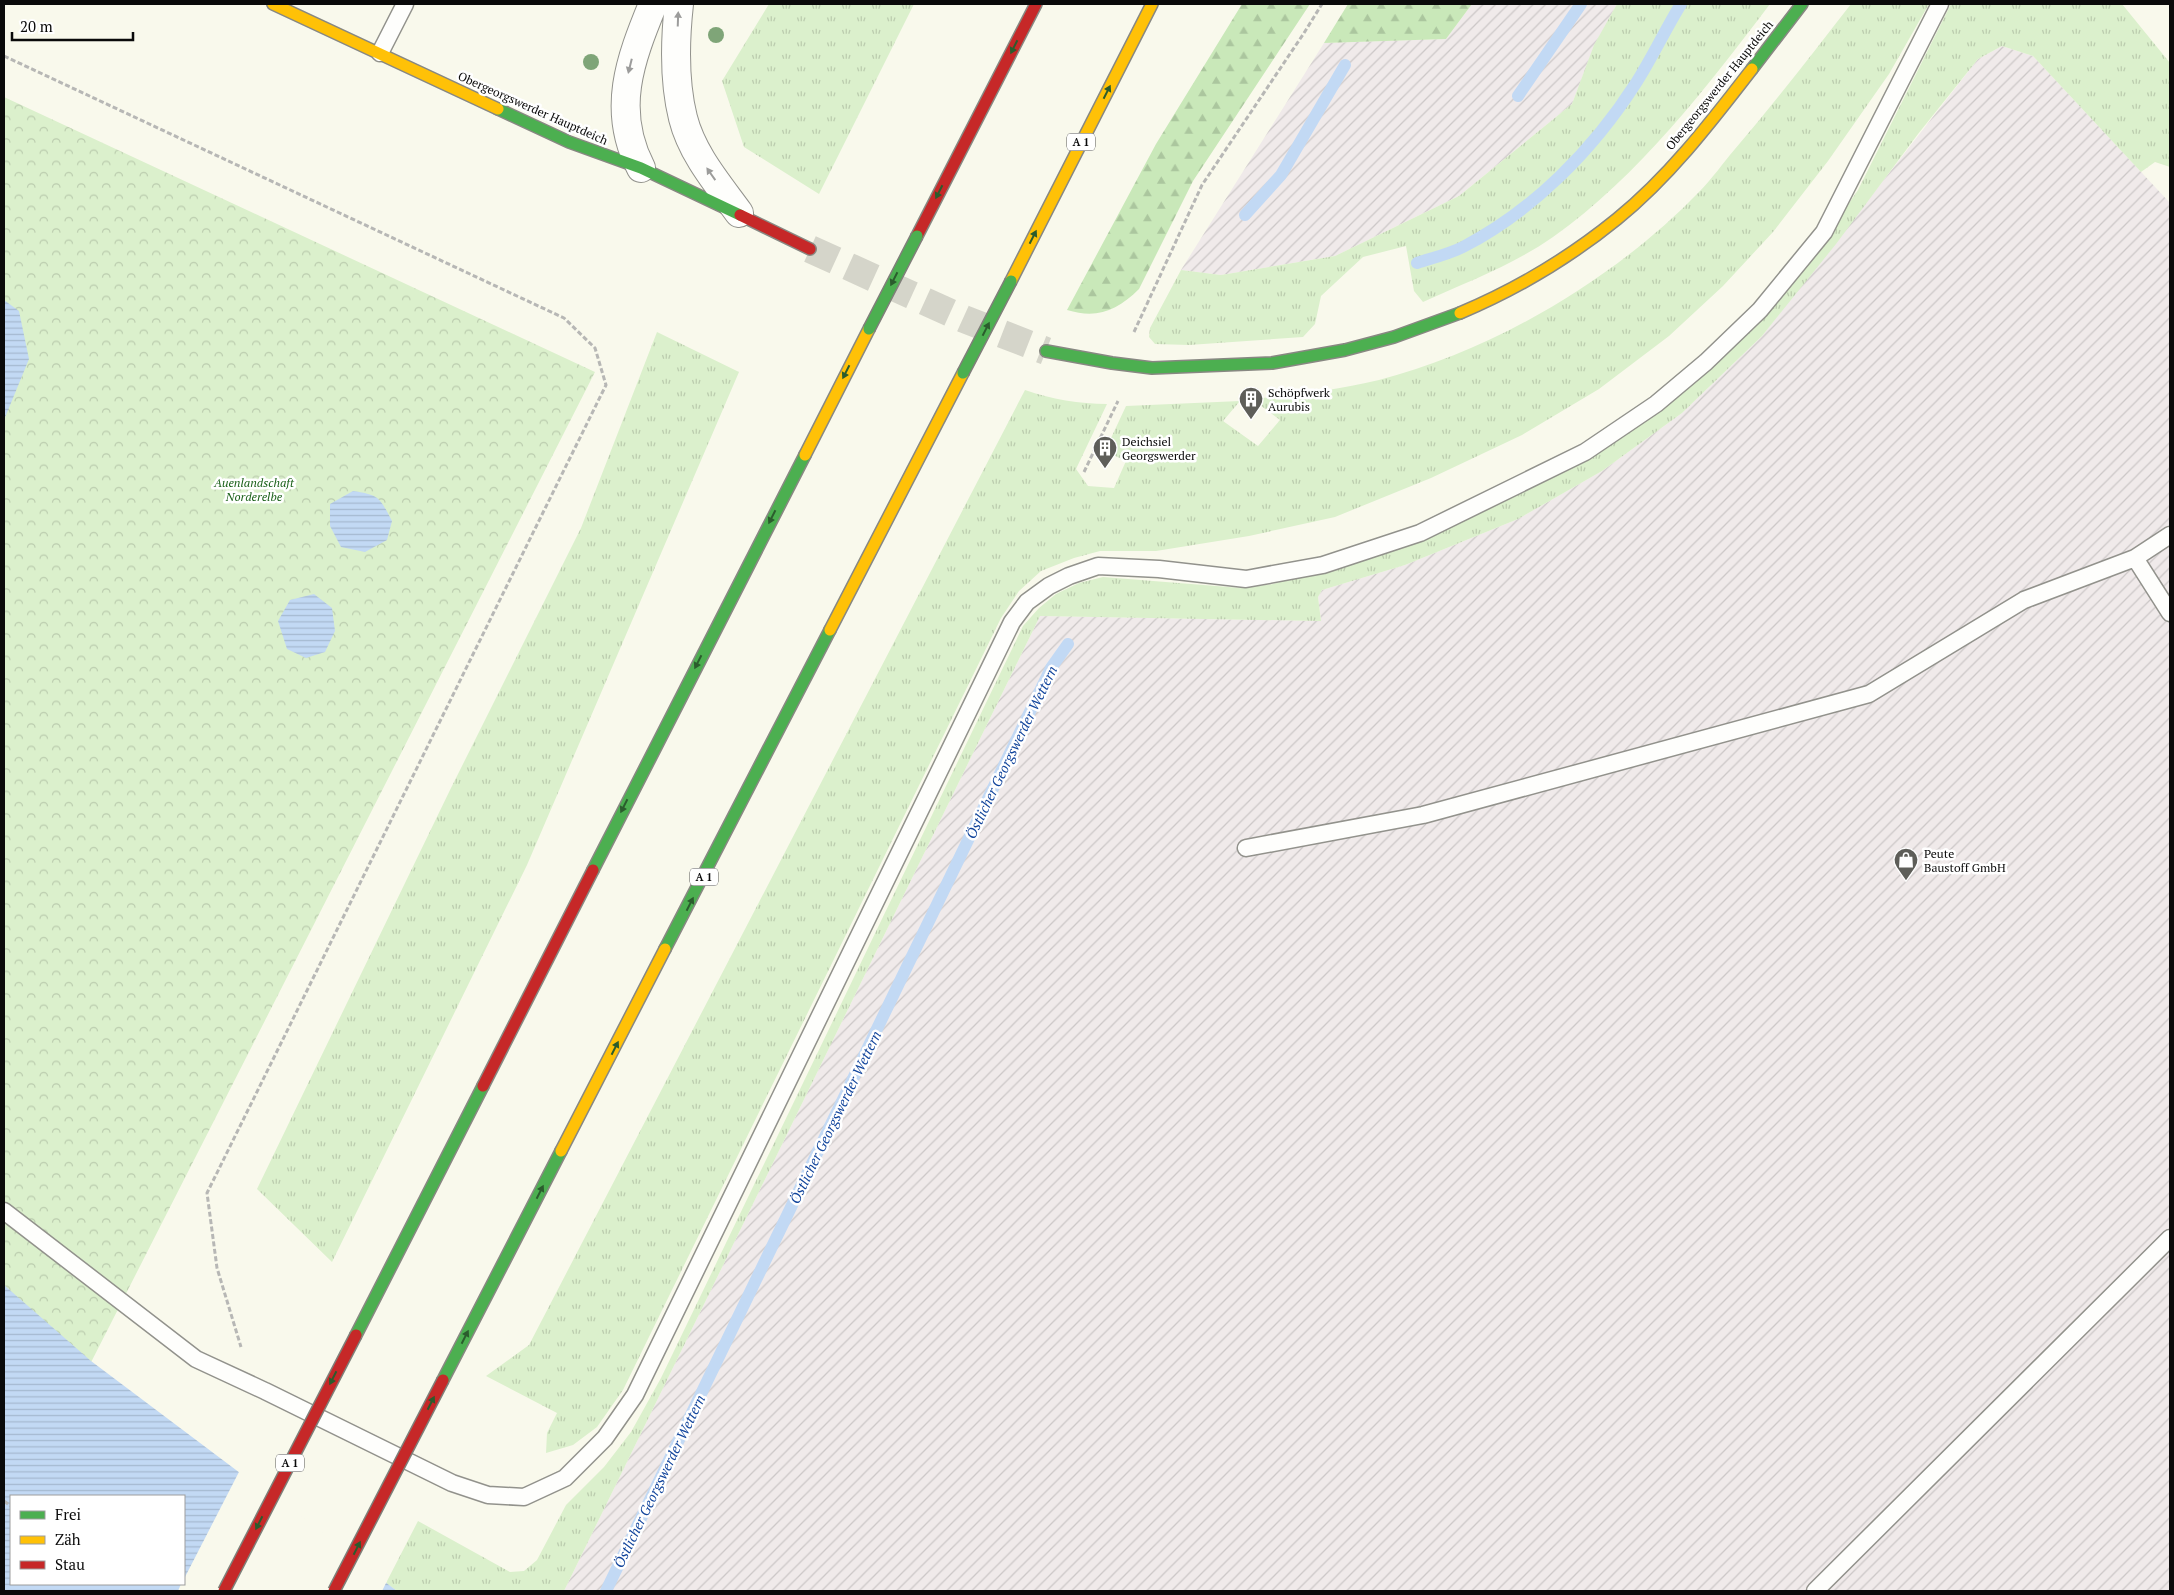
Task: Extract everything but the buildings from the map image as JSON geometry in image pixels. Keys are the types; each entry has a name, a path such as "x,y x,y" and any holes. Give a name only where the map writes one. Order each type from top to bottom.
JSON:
{"main road":[{"name":"Obergeorgswerder Hauptdeich","path":"273,4 569,142 641,168 810,249"},
{"name":"A 1","path":"224,1591 1036,4"},
{"name":"A 1","path":"334,1591 1152,4"},
{"name":"Obergeorgswerder Hauptdeich","path":"1046,351 1153,368 1228,366 1294,360 1358,347 1411,332 1475,307 1523,284 1563,259 1612,223 1654,185 1700,134 1802,4"}],"street":[{"path":"641,168 627,129 625,99 629,67 636,45 654,4"},
{"path":"679,4 677,82 683,119 706,167 739,214"}],"lane":[{"path":"380,53 405,4"},
{"path":"4,1211 196,1359 252,1384 452,1483 488,1495 524,1497 565,1478 606,1438 635,1395 1012,622 1027,602 1049,586 1069,576 1098,566 1159,568 1246,579 1323,565 1420,533 1585,452 1656,404 1706,362 1760,310 1824,232 1940,4"},
{"path":"1246,848 1423,815 1869,694 2024,600 2135,558 2170,534"},
{"path":"2135,558 2170,612"},
{"path":"1815,1591 2170,1238"}],"path":[{"path":"1119,364 1202,184 1322,4"},
{"path":"4,56 564,318 595,348 606,385 207,1193 217,1268 252,1384"},
{"path":"1084,472 1122,394"}],"shaded area":[{"path":"1472,4 1617,4 1594,46 1572,104 1459,196 1335,256 1221,275 1181,270 1324,43 1446,39"},
{"path":"2002,46 2033,56 2170,203 2170,1591 564,1591 1040,616 1321,621 1318,597 1322,590 1405,565 1518,519 1602,471 1682,413 1762,336 1978,59"}],"green space":[{"path":"769,4 914,4 819,194 744,147 722,81"},
{"path":"1242,4 1310,4 1193,181 1139,289 1123,303 1106,311 1088,314 1067,310 1156,144"},
{"path":"1348,4 1472,4 1446,39 1324,43"},
{"path":"1617,4 1770,4 1697,98 1643,159 1584,213 1553,237 1522,256 1423,302 1414,291 1406,246 1363,257 1321,296 1315,324 1303,337 1189,345 1155,344 1149,337 1150,328 1181,270 1221,275 1335,256 1459,196 1572,104 1594,45"},
{"path":"1851,4 1929,4 1889,74 1828,161 1773,232 1723,286 1669,336 1599,389 1522,435 1431,478 1335,517 1249,536 1156,551 1100,551 1074,558 1041,571 1019,591 1001,618 623,1390 597,1427 573,1445 546,1453 547,1433 557,1413 486,1376 529,1345 1025,390 1066,400 1107,404 1076,469 1088,486 1114,488 1126,461 1105,451 1126,406 1240,401 1223,421 1258,446 1280,420 1252,399 1316,392 1379,380 1423,367 1509,330 1551,307 1592,281 1666,224 1708,182"},
{"path":"1951,4 2122,4 2170,63 2170,167 2155,162 2141,172 2033,56 2002,46 1978,59 1918,134 1836,244 1762,336 1682,413 1602,471 1518,519 1405,565 1322,590 1318,597 1321,621 1040,616 564,1591 397,1591 386,1583 418,1521 510,1572 524,1571 537,1560 566,1505 604,1467 631,1432 661,1378 1023,626 1039,608 1056,594 1079,583 1103,577 1241,588 1273,584 1346,563 1627,432 1812,257 1858,190"},
{"name":"Auenlandschaft Norderelbe","path":"4,97 595,372 24,1495 10,1495 4,1534"},
{"path":"657,332 739,372 527,865 332,1262 257,1189 450,790 581,528"}],"water":[{"path":"4,300 19,311 29,359 4,420"},
{"path":"353,491 369,494 382,502 392,521 387,540 365,552 341,547 330,526 330,504"},
{"path":"314,594 332,608 335,631 325,652 306,658 287,649 278,621 290,600"},
{"path":"4,1285 91,1361 397,1591 4,1591"}],"pier":[{"path":"240,1470 387,1581 382,1591 178,1591 181,1585 185,1585 185,1577"}],"waterway":[{"name":"Östlicher Georgswerder Wettern","path":"1518,96 1581,4"},
{"path":"1417,263 1463,247 1489,232 1538,197 1560,176 1601,132 1619,108 1642,73 1681,4"},
{"path":"1245,215 1281,175 1345,65"},
{"name":"Östlicher Georgswerder Wettern","path":"606,1591 1051,668 1068,644"}],"tunnel":[{"path":"810,249 964,319 1046,351"}],"traffic: fast":[{"path":"1752,69 1802,4"},
{"path":"498,109 569,142 641,168 740,215"},
{"path":"869,329 917,236"},
{"path":"963,373 1011,281"},
{"path":"1046,351 1152,368 1272,363 1345,350 1394,337 1460,313"},
{"path":"593,870 805,455"},
{"path":"665,949 830,630"},
{"path":"356,1335 483,1086"},
{"path":"443,1380 561,1151"}],"traffic: slow":[{"path":"273,4 498,109"},
{"path":"1011,281 1152,4"},
{"path":"1460,313 1502,294 1542,272 1580,247 1617,219 1672,167 1705,129 1752,69"},
{"path":"805,455 869,329"},
{"path":"830,630 963,373"},
{"path":"561,1151 665,949"}],"traffic: jam":[{"path":"917,236 1036,4"},
{"path":"740,215 810,249"},
{"path":"483,1086 593,870"},
{"path":"224,1591 356,1335"},
{"path":"334,1591 443,1380"}],"place":[{"name":"Schöpfwerk Aurubis","path":"1251,420"},
{"name":"Deichsiel Georgswerder","path":"1105,469"},
{"name":"Peute Baustoff GmbH","path":"1906,881"}]}
